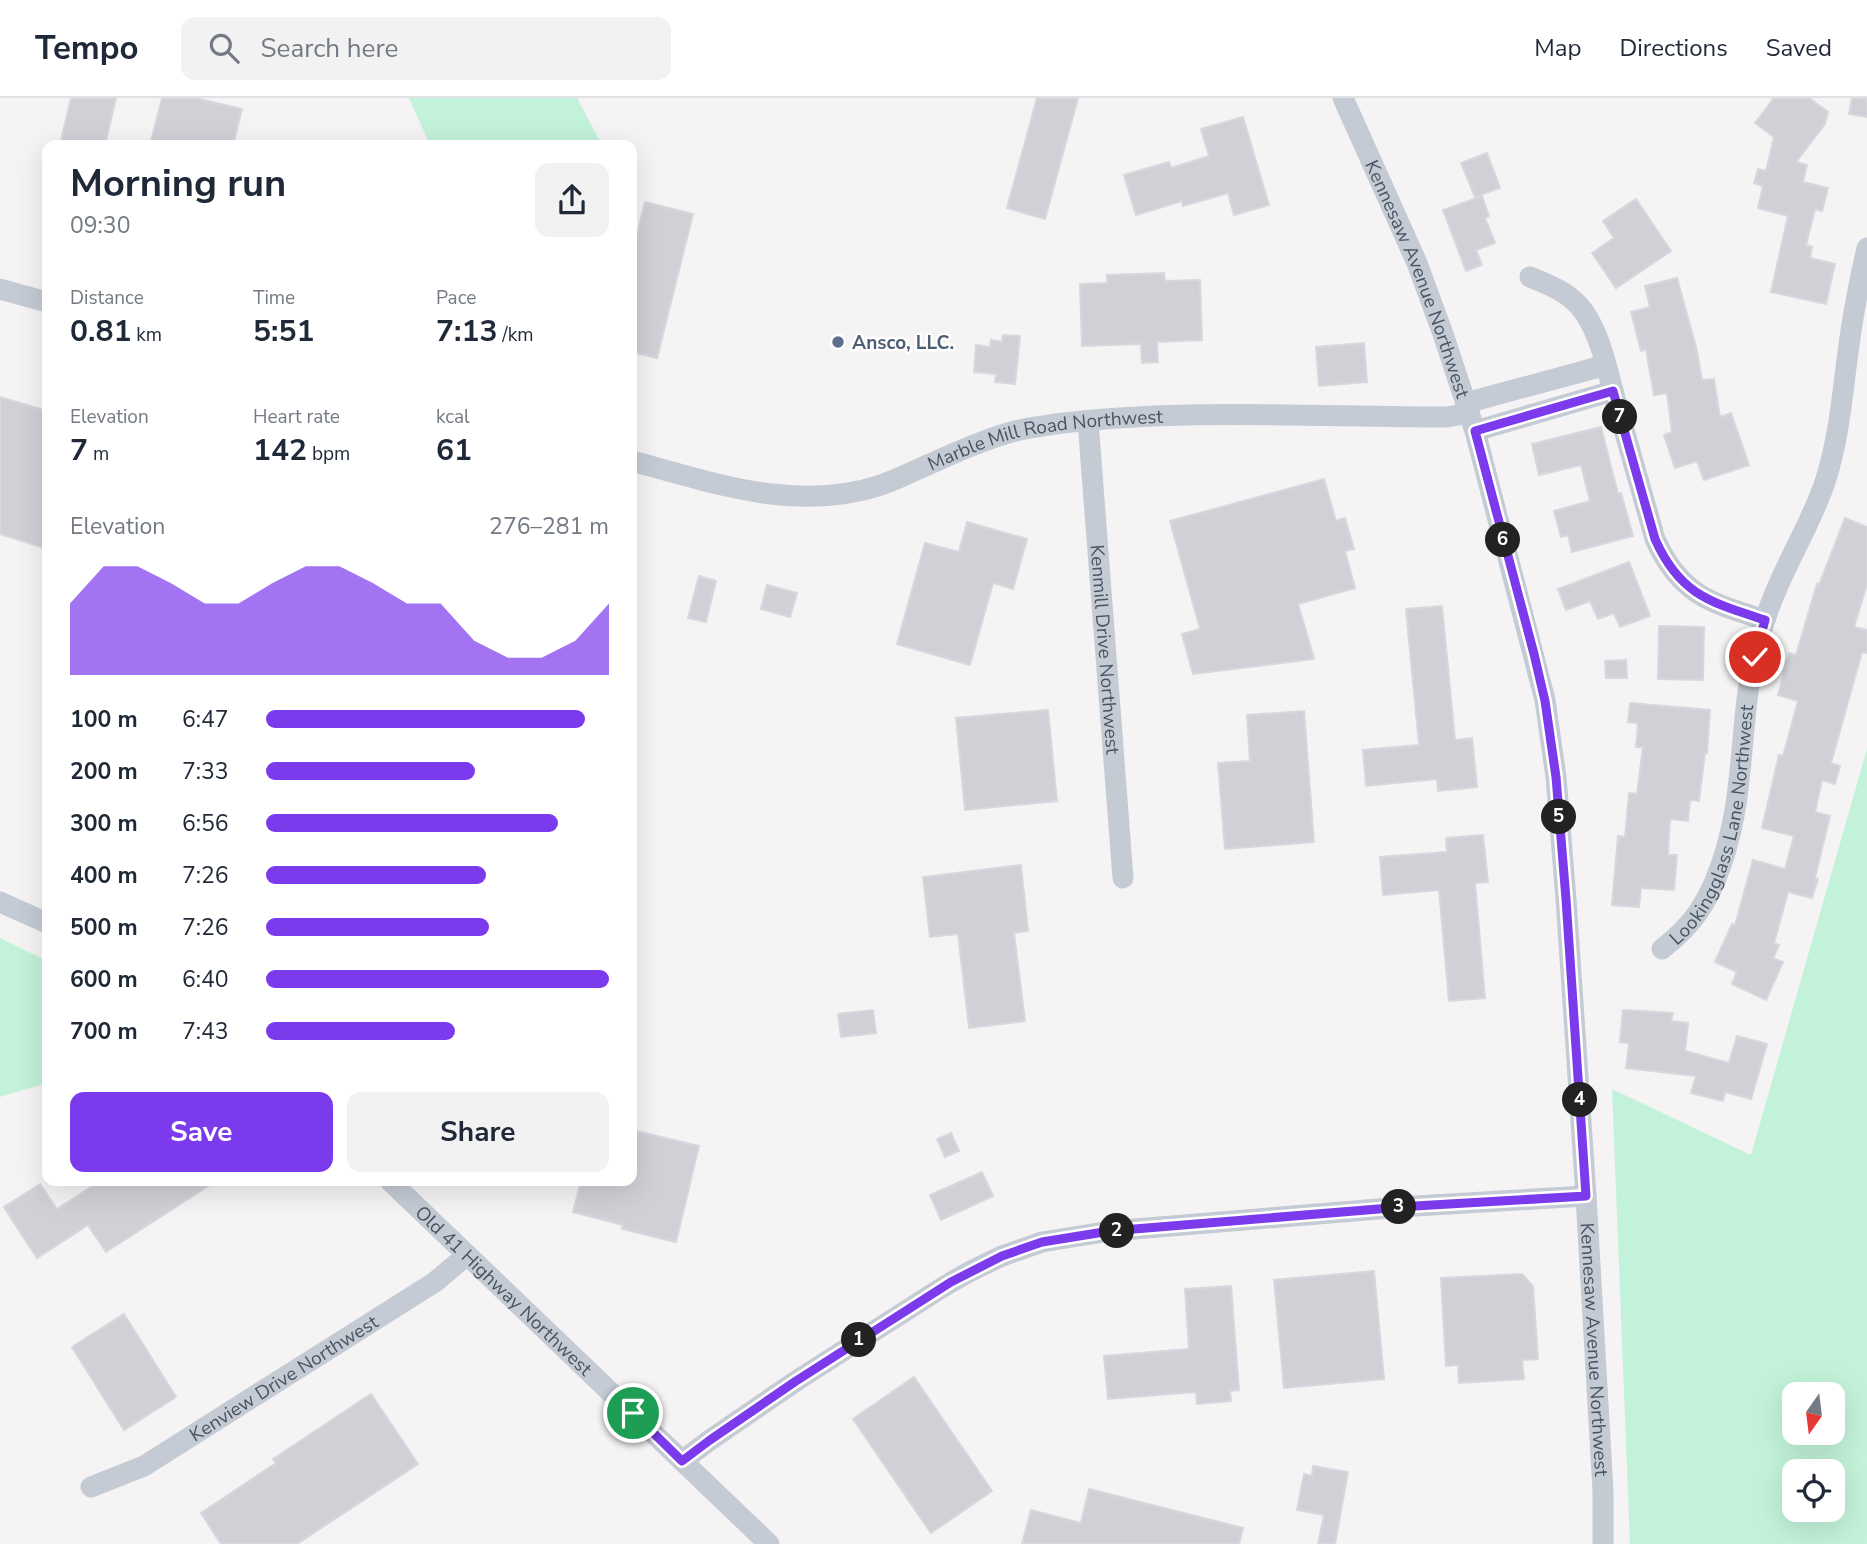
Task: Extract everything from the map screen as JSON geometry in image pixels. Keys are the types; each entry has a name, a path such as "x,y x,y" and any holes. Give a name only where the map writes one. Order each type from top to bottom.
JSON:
{"street":[{"name":"Kennesaw Avenue Northwest","path":"1343,98 1417,263 1435,310 1470,416 1545,701 1566,899 1586,1196 1604,1544"},
{"name":"Lookingglass Lane Northwest","path":"1662,949 1677,937 1700,909 1724,851 1736,805 1749,686 1765,620 1771,601 1814,510 1828,472 1840,423 1851,330 1867,248"},
{"path":"1530,277 1569,296 1584,311 1600,345 1655,539 1668,564 1679,578 1706,599 1765,620"},
{"path":"0,289 42,301"},
{"path":"1470,416 1606,365"},
{"path":"1470,416 1613,391"},
{"name":"Marble Mill Road Northwest","path":"637,462 740,490 780,495 831,496 878,486 1023,429 1088,421 1201,416 1470,416"},
{"name":"Kenmill Drive Northwest","path":"1088,421 1124,878"},
{"path":"0,902 42,921"},
{"name":"Old 41 Highway Northwest","path":"395,1186 769,1544"},
{"path":"682,1461 796,1381 951,1282 1002,1256 1042,1242 1110,1231 1415,1206 1586,1196"},
{"name":"Kenview Drive Northwest","path":"92,1487 144,1466 435,1282 467,1255"}],"green space":[{"path":"409,98 577,98 599,140 428,140"},
{"path":"1867,749 1867,1544 1630,1544 1612,1089 1751,1155"},
{"path":"0,938 42,959 42,1084 0,1097"}],"building":[{"path":"71,98 116,98 106,140 61,140"},
{"path":"162,98 195,98 242,109 234,140 151,140"},
{"path":"1037,98 1078,98 1045,219 1007,208"},
{"path":"1774,98 1809,98 1828,112 1825,124 1796,162 1807,165 1803,182 1828,188 1822,211 1815,209 1806,245 1812,247 1810,258 1835,264 1826,304 1771,292 1788,216 1758,208 1763,186 1754,183 1758,169 1766,171 1774,137 1755,123"},
{"path":"1852,98 1867,98 1867,117 1849,114"},
{"path":"1243,117 1269,205 1234,215 1228,193 1183,206 1182,201 1136,215 1124,175 1169,162 1171,168 1209,156 1201,129"},
{"path":"1487,153 1500,188 1475,197 1461,163"},
{"path":"1482,196 1489,216 1485,218 1495,243 1476,250 1482,265 1466,271 1443,210"},
{"path":"1636,199 1671,251 1616,288 1592,253 1614,238 1603,221"},
{"path":"645,202 693,214 657,358 637,353 637,235"},
{"path":"1164,273 1165,281 1200,280 1202,340 1157,342 1158,362 1142,363 1141,344 1082,346 1080,284 1107,283 1107,275"},
{"path":"1677,278 1702,380 1714,379 1720,417 1731,413 1749,465 1704,480 1697,461 1675,468 1664,435 1672,432 1667,393 1654,395 1646,349 1641,351 1631,312 1650,307 1645,286"},
{"path":"1003,335 1020,336 1015,384 995,382 996,374 974,372 976,345 990,347 991,340 1002,342"},
{"path":"1364,343 1367,382 1319,386 1316,347"},
{"path":"0,397 42,410 42,547 0,534"},
{"path":"1601,427 1618,494 1621,493 1633,536 1572,552 1568,535 1561,537 1554,511 1590,501 1581,465 1539,475 1532,444"},
{"path":"1324,479 1336,521 1345,518 1354,549 1345,551 1355,588 1298,604 1314,659 1193,674 1182,634 1200,629 1170,521"},
{"path":"1845,518 1867,527 1867,584 1854,627 1867,630 1867,653 1862,652 1831,763 1840,766 1835,784 1822,780 1815,812 1830,816 1815,878 1818,879 1812,898 1788,892 1774,943 1779,945 1773,958 1783,962 1766,1000 1732,984 1737,972 1715,962 1732,924 1735,925 1753,860 1785,869 1794,836 1762,828 1779,755 1783,756 1798,701 1778,695 1789,653 1796,655 1817,584 1819,585"},
{"path":"967,522 1027,539 1013,589 993,583 970,665 897,644 925,543 959,552"},
{"path":"1629,562 1650,616 1620,627 1614,613 1598,619 1590,601 1566,610 1558,589"},
{"path":"699,576 716,581 706,622 688,618"},
{"path":"767,585 797,593 790,617 761,609"},
{"path":"1442,606 1455,740 1472,738 1477,787 1438,791 1437,779 1366,786 1363,750 1419,745 1406,609"},
{"path":"1659,626 1704,627 1703,680 1658,679"},
{"path":"1626,660 1627,678 1606,678 1605,661"},
{"path":"1630,703 1710,710 1707,753 1699,801 1690,800 1688,821 1670,819 1668,855 1677,855 1674,890 1641,888 1639,907 1612,905 1618,836 1625,837 1629,793 1637,794 1643,747 1636,747 1638,723 1628,722"},
{"path":"1048,710 1057,801 965,810 956,718"},
{"path":"1304,711 1314,842 1225,849 1218,763 1250,761 1247,715"},
{"path":"1483,835 1488,882 1475,883 1485,998 1449,1001 1439,890 1383,895 1380,857 1447,852 1446,838"},
{"path":"1021,865 1028,931 1014,933 1025,1021 969,1028 958,934 930,937 923,877"},
{"path":"873,1010 876,1033 841,1037 838,1014"},
{"path":"1623,1010 1673,1013 1671,1021 1688,1023 1685,1051 1729,1063 1737,1036 1767,1044 1751,1099 1725,1092 1723,1101 1691,1093 1696,1076 1626,1068 1629,1043 1620,1042"},
{"path":"637,1131 699,1146 676,1242 622,1229 623,1225 573,1212 580,1186 637,1186"},
{"path":"951,1133 959,1151 945,1157 937,1139"},
{"path":"982,1172 993,1196 941,1220 930,1195"},
{"path":"40,1184 57,1209 92,1186 208,1186 106,1252 88,1225 37,1258 4,1207"},
{"path":"1374,1271 1384,1379 1284,1388 1274,1280"},
{"path":"1522,1274 1533,1286 1538,1359 1522,1360 1524,1379 1459,1383 1458,1365 1446,1366 1441,1278"},
{"path":"1231,1286 1239,1390 1230,1391 1231,1401 1197,1404 1196,1392 1108,1399 1104,1356 1189,1349 1185,1289"},
{"path":"124,1314 176,1397 124,1430 72,1347"},
{"path":"914,1377 992,1491 931,1533 853,1419"},
{"path":"371,1394 418,1464 297,1544 221,1544 201,1513 276,1463 273,1459"},
{"path":"1313,1466 1348,1472 1335,1544 1318,1544 1324,1515 1297,1510 1304,1474 1312,1476"},
{"path":"1089,1489 1243,1528 1239,1544 1022,1544 1031,1510 1081,1523"}],"place":[{"name":"Ansco, LLC.","path":"838,342"}],"route":[{"path":"633,1413 682,1461 796,1381 951,1282 1002,1256 1042,1242 1110,1231 1415,1206 1586,1196 1556,777 1545,701 1475,431 1613,391 1655,539 1661,551 1679,578 1706,599 1765,620 1755,657"}]}
